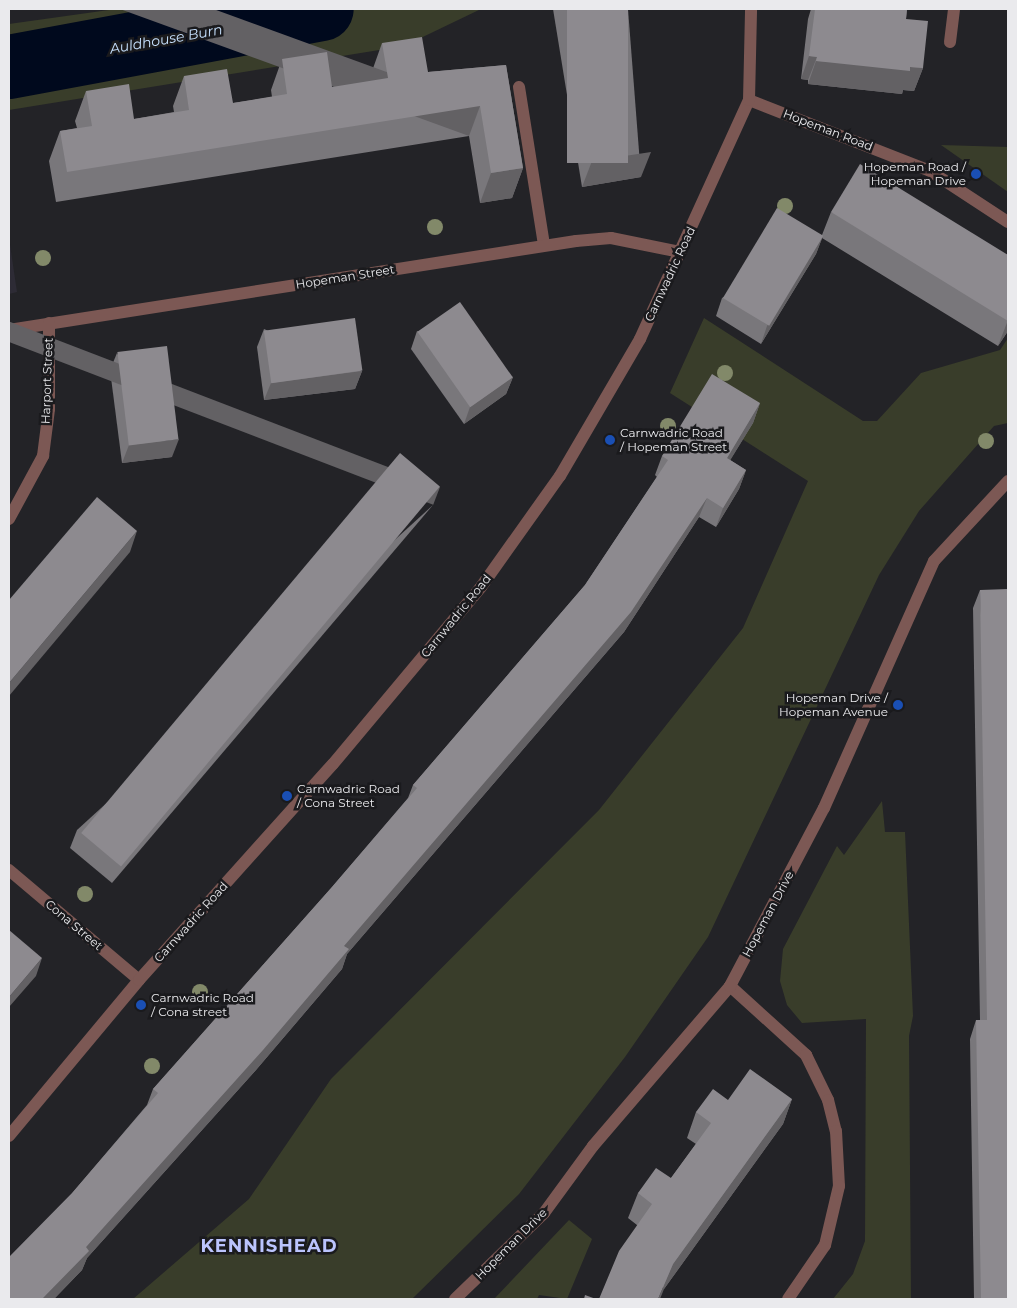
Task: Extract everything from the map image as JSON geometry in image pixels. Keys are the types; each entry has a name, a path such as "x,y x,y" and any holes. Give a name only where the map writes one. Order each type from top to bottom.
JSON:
{"street":[{"name":"Carnwadric Road","path":"9,1136 139,980 333,764 481,586 565,468 640,339 749,100 752,9"},
{"path":"950,42 954,9"},
{"path":"519,87 544,245"},
{"name":"Hopeman Road","path":"749,100 930,171 1008,222"},
{"name":"Hopeman Street","path":"9,330 544,245 611,238 680,252"},
{"name":"Harport Street","path":"9,518 42,456 48,409 49,323"},
{"name":"Hopeman Drive","path":"454,1299 544,1213 593,1146 730,986 824,808 934,561 1008,481"},
{"name":"Cona Street","path":"9,870 139,980"},
{"path":"730,986 806,1055 828,1100 836,1132 839,1186 826,1245 788,1299"}],"shaded area":[{"path":"9,238 17,292 9,294"}],"green space":[{"path":"116,9 481,9 404,46 9,110 9,24"},
{"path":"941,145 1008,147 1008,192"},
{"path":"704,318 863,421 877,421 921,373 1000,350 1008,338 1008,423 994,426 919,511 879,575 708,937 625,1057 519,1194 412,1299 133,1299 249,1199 331,1079 599,810 743,628 808,481 670,393"},
{"path":"882,801 885,832 905,832 913,1016 909,1036 911,1299 833,1299 853,1274 865,1241 866,1019 802,1023 787,1005 780,981 783,949 837,846 844,855"},
{"path":"569,1220 592,1239 567,1299 539,1295 537,1299 494,1299"}],"building":[{"path":"567,9 628,9 628,163 567,163"},
{"path":"815,9 907,9 906,19 928,21 923,68 910,67 910,71 816,61 817,57 809,56"},
{"path":"422,37 428,72 506,65 523,168 491,173 480,106 67,172 60,131 92,126 86,91 129,84 134,119 189,110 184,76 227,69 233,103 287,94 282,59 327,52 332,87 388,78 382,43"},
{"path":"860,164 1008,255 1008,321 831,212"},
{"path":"777,208 823,236 769,326 723,298"},
{"path":"460,302 513,377 470,407 417,332"},
{"path":"355,318 362,370 271,383 264,331"},
{"path":"167,346 178,439 129,445 117,352"},
{"path":"712,374 760,403 727,458 746,470 723,508 707,498 631,612 344,946 349,949 263,1050 86,1247 89,1251 42,1299 9,1299 9,1257 73,1192 158,1093 153,1089 417,788 413,785 585,585 668,460 662,456"},
{"path":"400,453 440,486 121,866 81,833"},
{"path":"97,497 137,531 9,683 9,600"},
{"path":"1008,589 1008,1299 981,1299 976,1020 987,1020 980,590"},
{"path":"9,930 42,958 9,997"},
{"path":"750,1069 792,1099 673,1264 658,1299 599,1299 619,1251 652,1204 638,1193 656,1168 671,1178 711,1123 696,1112 713,1089 728,1100"},
{"path":"585,1295 596,1299 584,1299"}],"waterway":[{"name":"Auldhouse Burn","path":"9,67 322,9"}],"place":[{"name":"Hopeman Road / Hopeman Drive","path":"976,174"},
{"name":"Carnwadric Road / Hopeman Street","path":"610,440"},
{"name":"Hopeman Drive / Hopeman Avenue","path":"898,705"},
{"name":"Carnwadric Road / Cona Street","path":"287,796"},
{"name":"Carnwadric Road / Cona street","path":"141,1005"}],"district":[{"name":"KENNISHEAD","path":"269,1246"}]}
